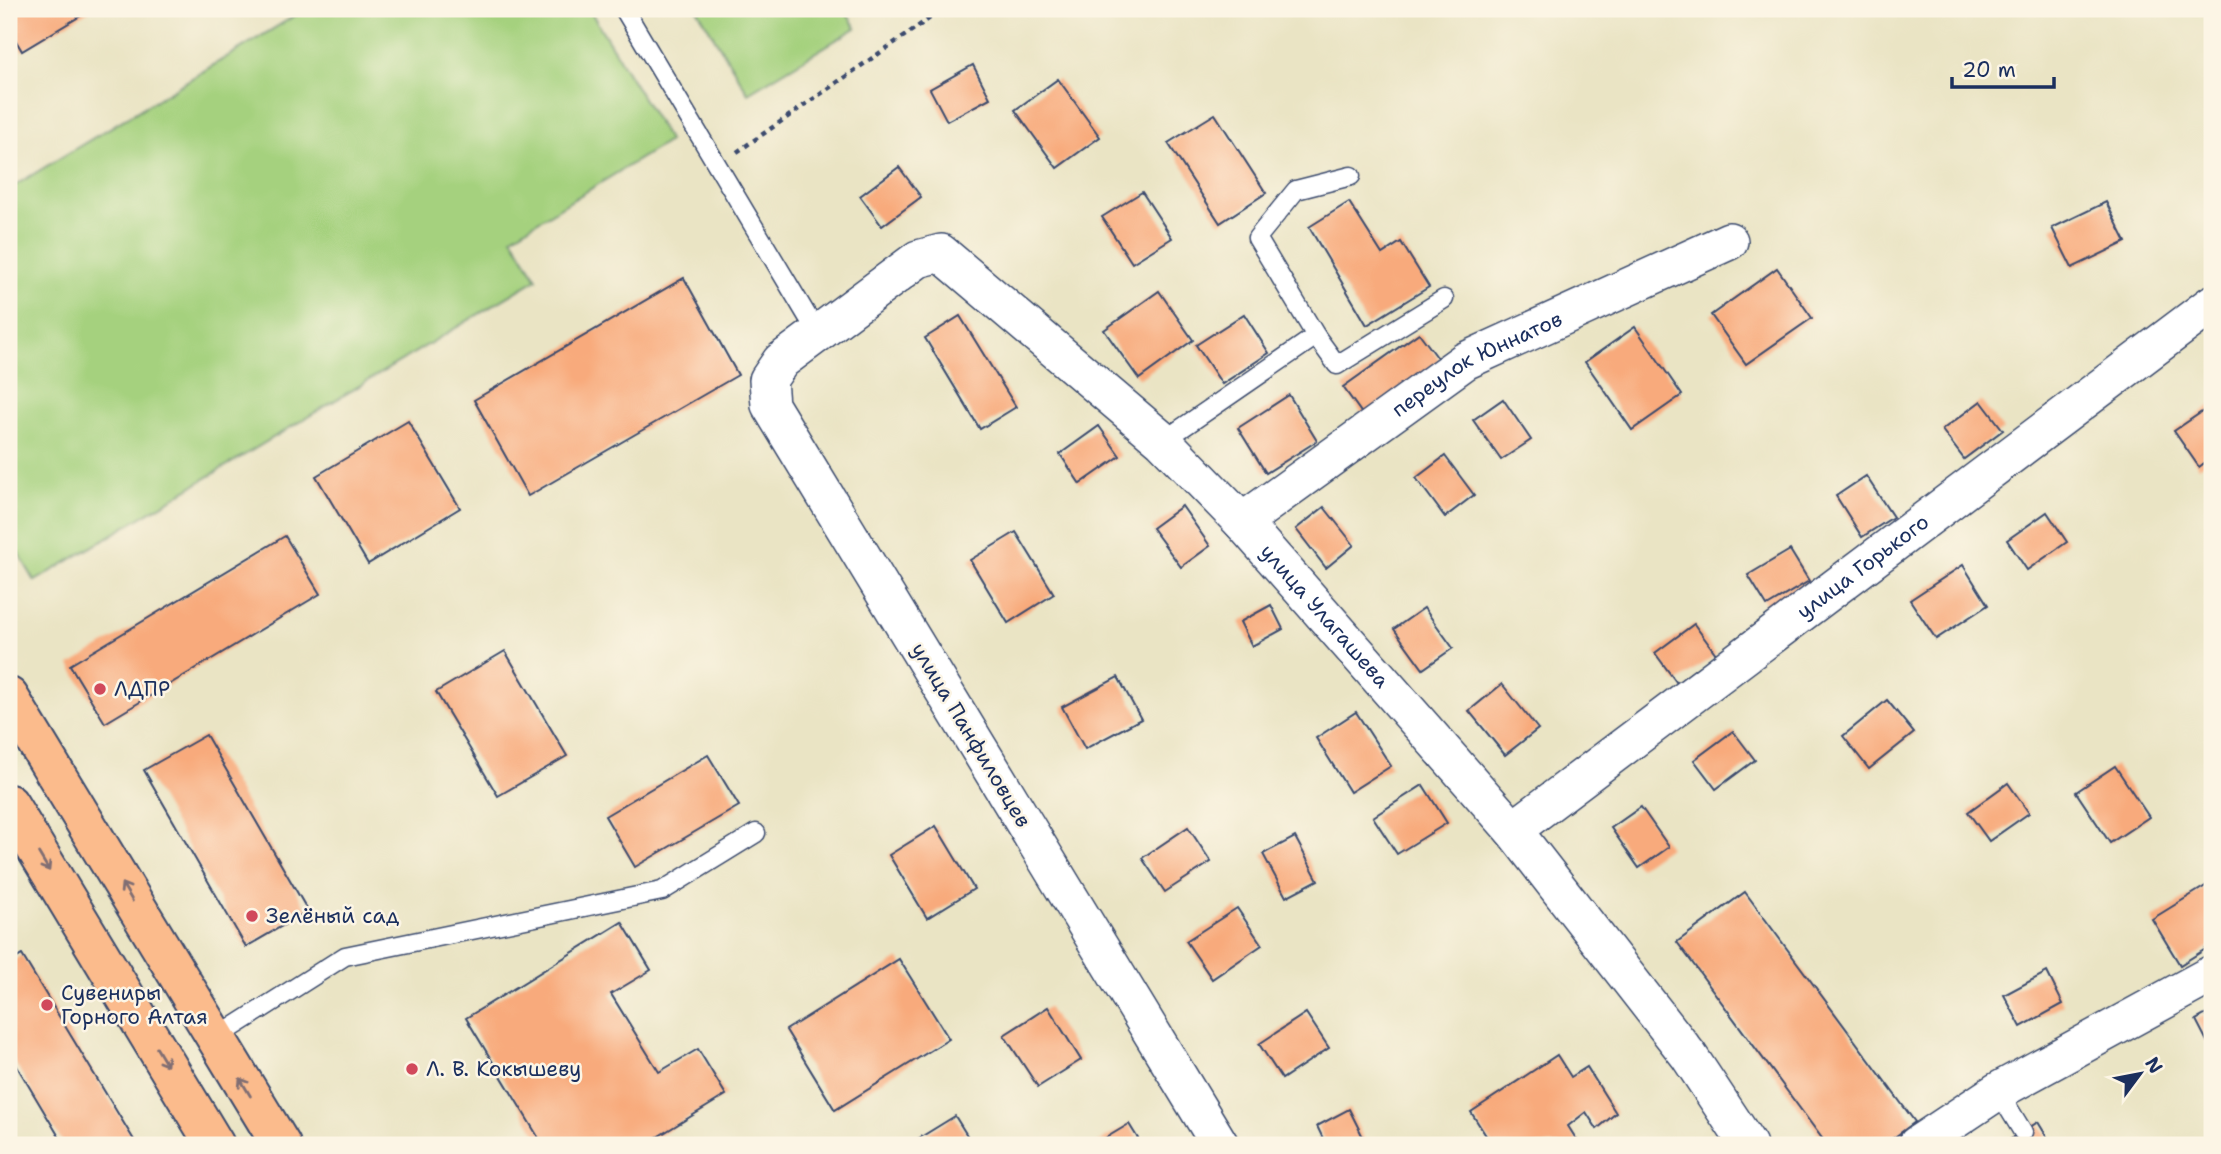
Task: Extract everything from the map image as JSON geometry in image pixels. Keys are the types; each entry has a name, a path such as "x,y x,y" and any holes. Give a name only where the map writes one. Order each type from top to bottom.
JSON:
{"main road":[{"path":"9,697 281,1145"},
{"path":"9,804 215,1145"}],"street":[{"name":"переулок Юннатов","path":"1242,522 1465,361 1729,241"},
{"name":"улица Улагашева","path":"818,334 918,259 941,253 1163,441 1242,522 1513,830 1689,1056 1748,1145"},
{"name":"улица Горького","path":"1513,830 2212,304"},
{"name":"улица Панфиловцев","path":"818,334 781,361 768,380 770,405 1220,1145"},
{"path":"1917,1145 1998,1091 2212,974"}],"lane":[{"path":"624,9 818,334"},
{"path":"1351,176 1296,190 1257,238 1316,337 1337,365 1444,299"},
{"path":"1163,441 1316,337"},
{"path":"216,1038 345,956 662,891 756,833"},
{"path":"1998,1091 2023,1132"}],"path":[{"path":"716,167 943,9"}],"green space":[{"path":"306,9 589,9 669,141 512,237 537,279 35,581 9,537 9,189"},
{"path":"697,9 844,9 856,28 748,93"}],"building":[{"path":"9,9 92,9 22,51 9,29"},
{"path":"973,65 990,98 947,121 930,89"},
{"path":"1058,79 1100,137 1057,168 1015,110"},
{"path":"1215,114 1266,193 1220,223 1168,143"},
{"path":"899,167 921,197 882,226 860,196"},
{"path":"1142,192 1172,238 1132,263 1102,217"},
{"path":"1349,202 1382,254 1401,242 1429,287 1367,325 1309,227"},
{"path":"2106,202 2126,242 2072,268 2052,228"},
{"path":"1777,268 1812,318 1746,364 1711,315"},
{"path":"684,278 738,375 528,496 474,400"},
{"path":"1159,291 1193,340 1139,379 1104,330"},
{"path":"1244,314 1269,353 1222,384 1196,345"},
{"path":"960,316 1016,407 980,429 925,338"},
{"path":"1635,327 1682,395 1632,430 1585,362"},
{"path":"1419,333 1440,361 1363,415 1343,387"},
{"path":"1289,395 1317,441 1266,473 1238,428"},
{"path":"1503,399 1531,440 1501,460 1473,420"},
{"path":"1981,401 2003,430 1964,459 1942,430"},
{"path":"2212,405 2212,457 2199,467 2174,431"},
{"path":"408,421 460,508 368,564 316,476"},
{"path":"1099,426 1120,456 1080,484 1060,454"},
{"path":"1445,456 1474,495 1445,517 1416,478"},
{"path":"1866,476 1893,517 1862,537 1836,496"},
{"path":"1182,506 1210,546 1181,567 1152,528"},
{"path":"1324,507 1354,545 1326,568 1296,529"},
{"path":"2047,512 2067,542 2027,570 2007,540"},
{"path":"1016,532 1054,594 1008,623 970,560"},
{"path":"285,536 320,594 105,723 70,665"},
{"path":"1790,550 1809,581 1767,606 1748,575"},
{"path":"1963,565 1988,605 1936,639 1910,600"},
{"path":"1271,605 1283,629 1252,646 1240,622"},
{"path":"1424,608 1453,648 1423,669 1394,629"},
{"path":"1694,624 1716,654 1677,683 1655,653"},
{"path":"505,651 567,756 498,796 436,692"},
{"path":"1118,677 1141,719 1085,749 1062,707"},
{"path":"1502,684 1538,729 1505,755 1469,711"},
{"path":"1887,700 1914,733 1869,769 1843,736"},
{"path":"1356,712 1391,766 1350,792 1316,738"},
{"path":"1733,731 1755,760 1716,789 1694,760"},
{"path":"206,735 308,911 246,947 144,770"},
{"path":"708,755 739,806 635,867 605,816"},
{"path":"2115,766 2149,817 2110,843 2076,792"},
{"path":"2008,783 2029,813 1989,841 1968,812"},
{"path":"1423,785 1447,823 1397,854 1373,817"},
{"path":"1641,807 1669,847 1639,868 1611,828"},
{"path":"936,826 974,889 927,918 889,855"},
{"path":"1188,827 1211,862 1165,892 1142,858"},
{"path":"1295,837 1318,880 1286,897 1263,854"},
{"path":"2212,882 2212,945 2180,965 2152,919"},
{"path":"1745,892 1915,1122 1884,1145 1827,1145 1677,942"},
{"path":"1237,908 1262,945 1212,979 1186,941"},
{"path":"622,922 651,970 611,994 659,1072 698,1049 726,1095 644,1145 543,1145 466,1018"},
{"path":"22,955 137,1145 64,1145 9,1053 9,963"},
{"path":"899,959 949,1039 835,1110 786,1030"},
{"path":"2047,972 2063,1004 2021,1027 2004,995"},
{"path":"1048,1007 1081,1060 1038,1087 1004,1035"},
{"path":"2212,1011 2212,1051 2196,1020"},
{"path":"1306,1013 1329,1048 1282,1079 1259,1044"},
{"path":"1557,1055 1571,1077 1587,1067 1616,1113 1597,1129 1586,1112 1568,1126 1580,1145 1492,1145 1471,1112"},
{"path":"1349,1109 1367,1145 1326,1145 1317,1126"},
{"path":"955,1116 973,1145 908,1145"},
{"path":"2038,1122 2052,1145 2011,1145 2008,1141"},
{"path":"1129,1124 1142,1145 1094,1145"}],"place":[{"name":"ЛДПР","path":"100,689"},
{"name":"Зелёный сад","path":"252,916"},
{"name":"Сувениры Горного Алтая","path":"47,1005"},
{"name":"Л. В. Кокышеву","path":"412,1069"}]}
